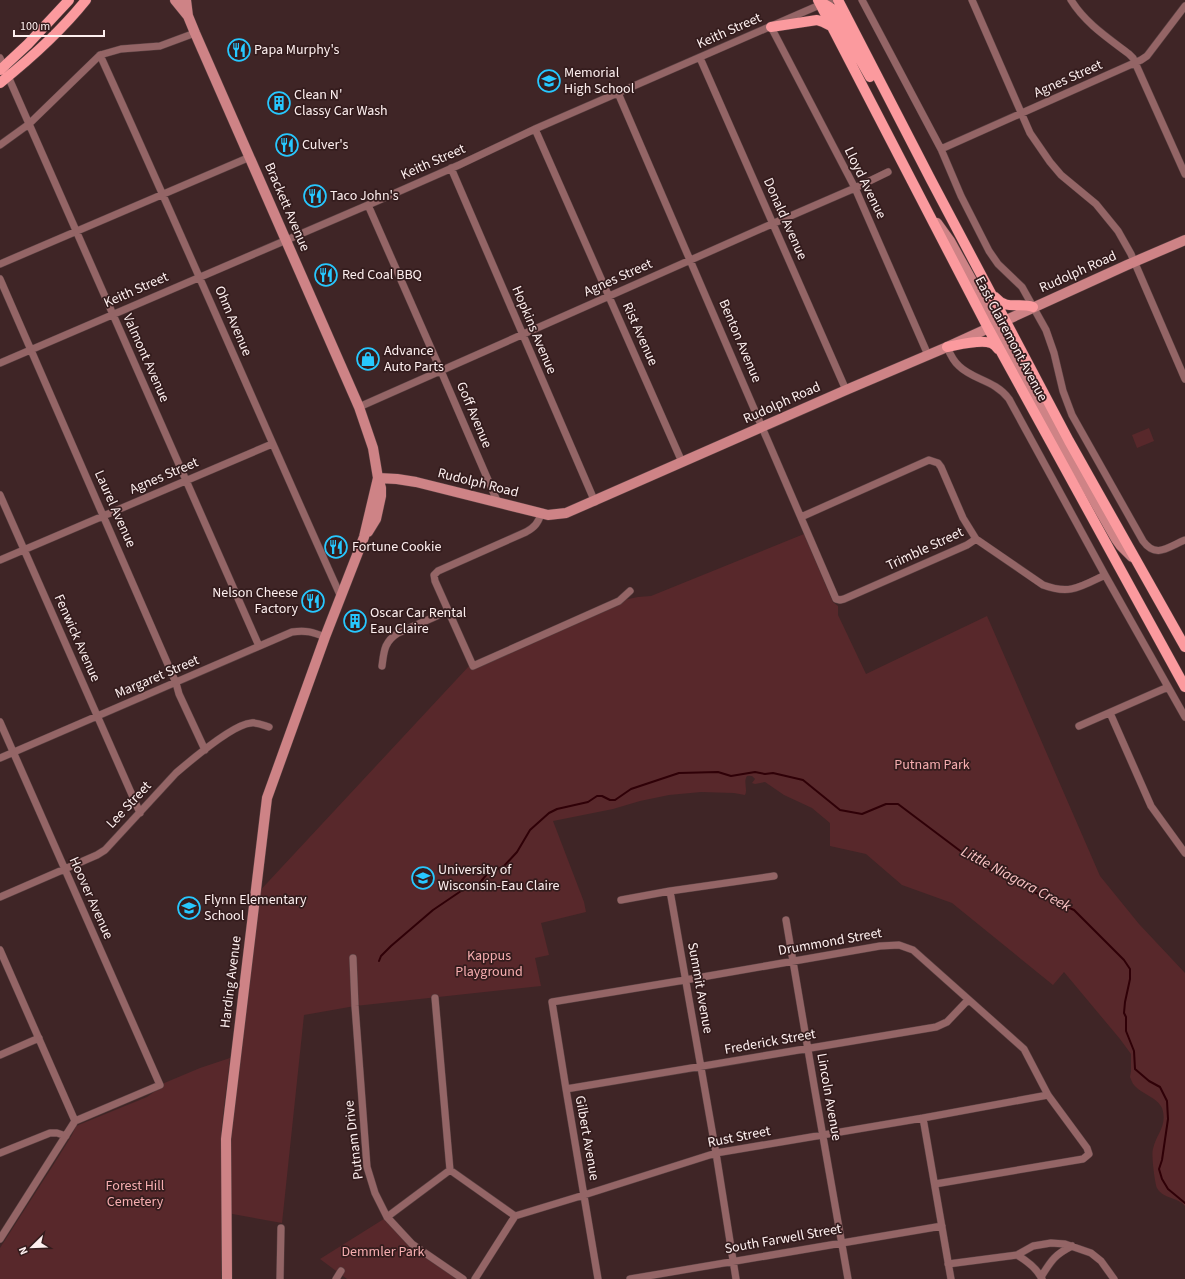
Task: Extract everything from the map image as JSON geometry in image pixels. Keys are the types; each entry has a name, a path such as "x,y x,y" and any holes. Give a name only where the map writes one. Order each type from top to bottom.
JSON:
{"main road":[{"path":"2,71 69,0"},
{"path":"2,71 38,50 86,0"},
{"name":"Brackett Avenue","path":"175,0 188,16 196,33 359,407 373,448 378,478"},
{"name":"Brackett Avenue","path":"186,0 188,16"},
{"name":"East Clairemont Avenue","path":"838,0 1004,321 1068,441 1185,647"},
{"path":"820,2 831,8 852,48 864,66 913,160 931,180"},
{"name":"East Clairemont Avenue","path":"820,2 988,328 1185,687"},
{"path":"771,26 818,20 833,27"},
{"path":"928,210 950,241 992,317 1004,321"},
{"name":"Rudolph Road","path":"378,478 407,481 541,514 566,514 947,347 1185,240"},
{"path":"988,290 1004,305 1024,305 1033,308"},
{"path":"988,328 997,330 1002,336 1028,385 1116,539 1134,558"},
{"path":"947,347 970,343 992,343 1004,357"},
{"name":"Harding Avenue","path":"230,1277 226,1139 267,798 325,637 364,538 378,478"}],"street":[{"name":"Keith Street","path":"0,363 368,205 535,129 700,58 820,2 831,0"},
{"path":"862,0 940,150 989,251 998,264 1022,287 1046,330 1051,342 1063,391 1075,420 1143,541 1151,550 1160,551 1185,540"},
{"path":"972,0 1030,133 1061,175 1096,204 1118,231 1134,262 1185,379"},
{"path":"1071,0 1092,25 1130,54 1185,174"},
{"name":"Agnes Street","path":"940,150 1135,63 1147,56 1185,6"},
{"name":"Lloyd Avenue","path":"771,26 855,188 928,355"},
{"path":"0,145 29,124 100,55 121,49 160,46 196,33"},
{"name":"Ohm Avenue","path":"100,55 341,597"},
{"name":"Donald Avenue","path":"700,58 846,390"},
{"name":"Valmont Avenue","path":"2,71 29,124 259,646"},
{"name":"Benton Avenue","path":"618,93 835,597 838,600"},
{"name":"Rist Avenue","path":"535,129 682,462"},
{"path":"0,264 250,157"},
{"name":"Hopkins Avenue","path":"451,168 595,502"},
{"name":"Agnes Street","path":"359,407 772,223 855,188 888,172"},
{"name":"Goff Avenue","path":"368,205 498,503"},
{"name":"Laurel Avenue","path":"0,280 176,682 179,694 205,750"},
{"path":"947,347 959,367 995,386 1009,399 1105,575 1185,717"},
{"name":"Agnes Street","path":"0,560 272,444"},
{"path":"801,516 929,460 938,463 941,467 963,518 976,539"},
{"name":"Fenwick Avenue","path":"0,495 140,813"},
{"path":"541,514 535,526 526,532 438,571 434,575 435,581 473,666 619,601 630,591"},
{"name":"Trimble Street","path":"838,600 843,600 967,545 976,539 1043,585 1050,588 1062,590 1072,589 1105,575"},
{"path":"382,666 384,650 392,637 448,611"},
{"name":"Margaret Street","path":"0,758 292,632 302,630 325,637"},
{"path":"1079,726 1168,687"},
{"path":"1110,713 1151,806 1185,853"},
{"name":"Hoover Avenue","path":"0,722 160,1085 75,1121"},
{"name":"Lee Street","path":"0,897 97,855 105,850 176,773 239,726 250,723 258,723 269,727"},
{"path":"621,900 670,891 774,876"},
{"name":"Summit Avenue","path":"670,891 716,1153 736,1279"},
{"name":"Lincoln Avenue","path":"786,920 822,1136 848,1279"},
{"name":"Drummond Street","path":"552,1002 880,946 899,944 913,950 1024,1049 1048,1095 1088,1148 1089,1154 1083,1158 935,1184"},
{"path":"0,950 75,1121 0,1239"},
{"name":"Putnam Drive","path":"353,958 367,1168 375,1193 387,1217 412,1244 462,1279"},
{"path":"435,998 450,1170 515,1216 475,1279"},
{"name":"Frederick Street","path":"566,1090 936,1027 947,1022 968,1000"},
{"name":"Gilbert Avenue","path":"552,1002 598,1279"},
{"path":"0,1055 39,1038"},
{"name":"Rust Street","path":"515,1216 716,1153 822,1136 1048,1095"},
{"path":"922,1118 951,1279"},
{"path":"0,1154 50,1133 57,1133 66,1136"},
{"path":"387,1217 450,1170"},
{"name":"South Farwell Street","path":"630,1279 942,1226"},
{"path":"280,1279 281,1228"},
{"path":"948,1264 1017,1256 1033,1246 1051,1243 1072,1246 1091,1253 1102,1261 1114,1279"},
{"path":"1017,1256 1026,1260 1041,1278 1054,1257 1072,1246"},
{"path":"336,1279 341,1271"}],"green space":[{"path":"1149,428 1154,441 1137,448 1132,435"},
{"name":"Putnam Park","path":"804,534 833,602 838,606 838,615 866,674 987,616 1100,876 1139,924 1185,973 1185,1206 1179,1201 1160,1192 1156,1185 1153,1152 1154,1144 1164,1120 1160,1104 1133,1084 1130,1077 1131,1054 1064,972 1053,985 952,903 902,885 866,854 830,846 830,823 812,808 784,795 765,782 755,784 752,783 755,779 753,776 747,776 745,783 745,795 734,793 701,792 669,795 640,801 613,809 553,821 584,902 586,912 541,923 549,955 535,958 541,986 355,1006 304,1015 282,1223 227,1213 226,1139 255,896 470,665 619,601 651,596"},
{"name":"Forest Hill Cemetery","path":"230,1058 221,1132 221,1279 0,1279 0,1248 72,1135 76,1126 147,1097 162,1084 200,1068"},
{"name":"Demmler Park","path":"387,1217 412,1244 463,1279 347,1279 320,1259"}],"waterway":[{"name":"Little Niagara Creek","path":"379,961 381,956 391,946 433,910 461,891 478,885 487,874 504,866 517,852 530,830 549,813 557,809 588,802 597,796 615,800 631,789 679,773 718,772 731,776 755,772 765,774 773,773 803,780 840,810 862,814 886,804 898,804 971,859 1034,892 1074,910 1124,960 1130,969 1130,979 1124,1013 1126,1017 1126,1031 1134,1051 1135,1069 1149,1081 1160,1087 1167,1101 1168,1119 1162,1160 1159,1169 1162,1179 1168,1189 1185,1203"}],"place":[{"name":"Papa Murphy's","path":"239,50"},
{"name":"Memorial High School","path":"549,81"},
{"name":"Clean N' Classy Car Wash","path":"279,103"},
{"name":"Culver's","path":"287,145"},
{"name":"Taco John's","path":"315,196"},
{"name":"Red Coal BBQ","path":"326,275"},
{"name":"Advance Auto Parts","path":"368,359"},
{"name":"Fortune Cookie","path":"336,547"},
{"name":"Nelson Cheese Factory","path":"313,601"},
{"name":"Oscar Car Rental Eau Claire","path":"355,621"},
{"name":"University of Wisconsin-Eau Claire","path":"423,878"},
{"name":"Flynn Elementary School","path":"189,908"}],"park label":[{"name":"Kappus Playground","path":"489,964"}]}
